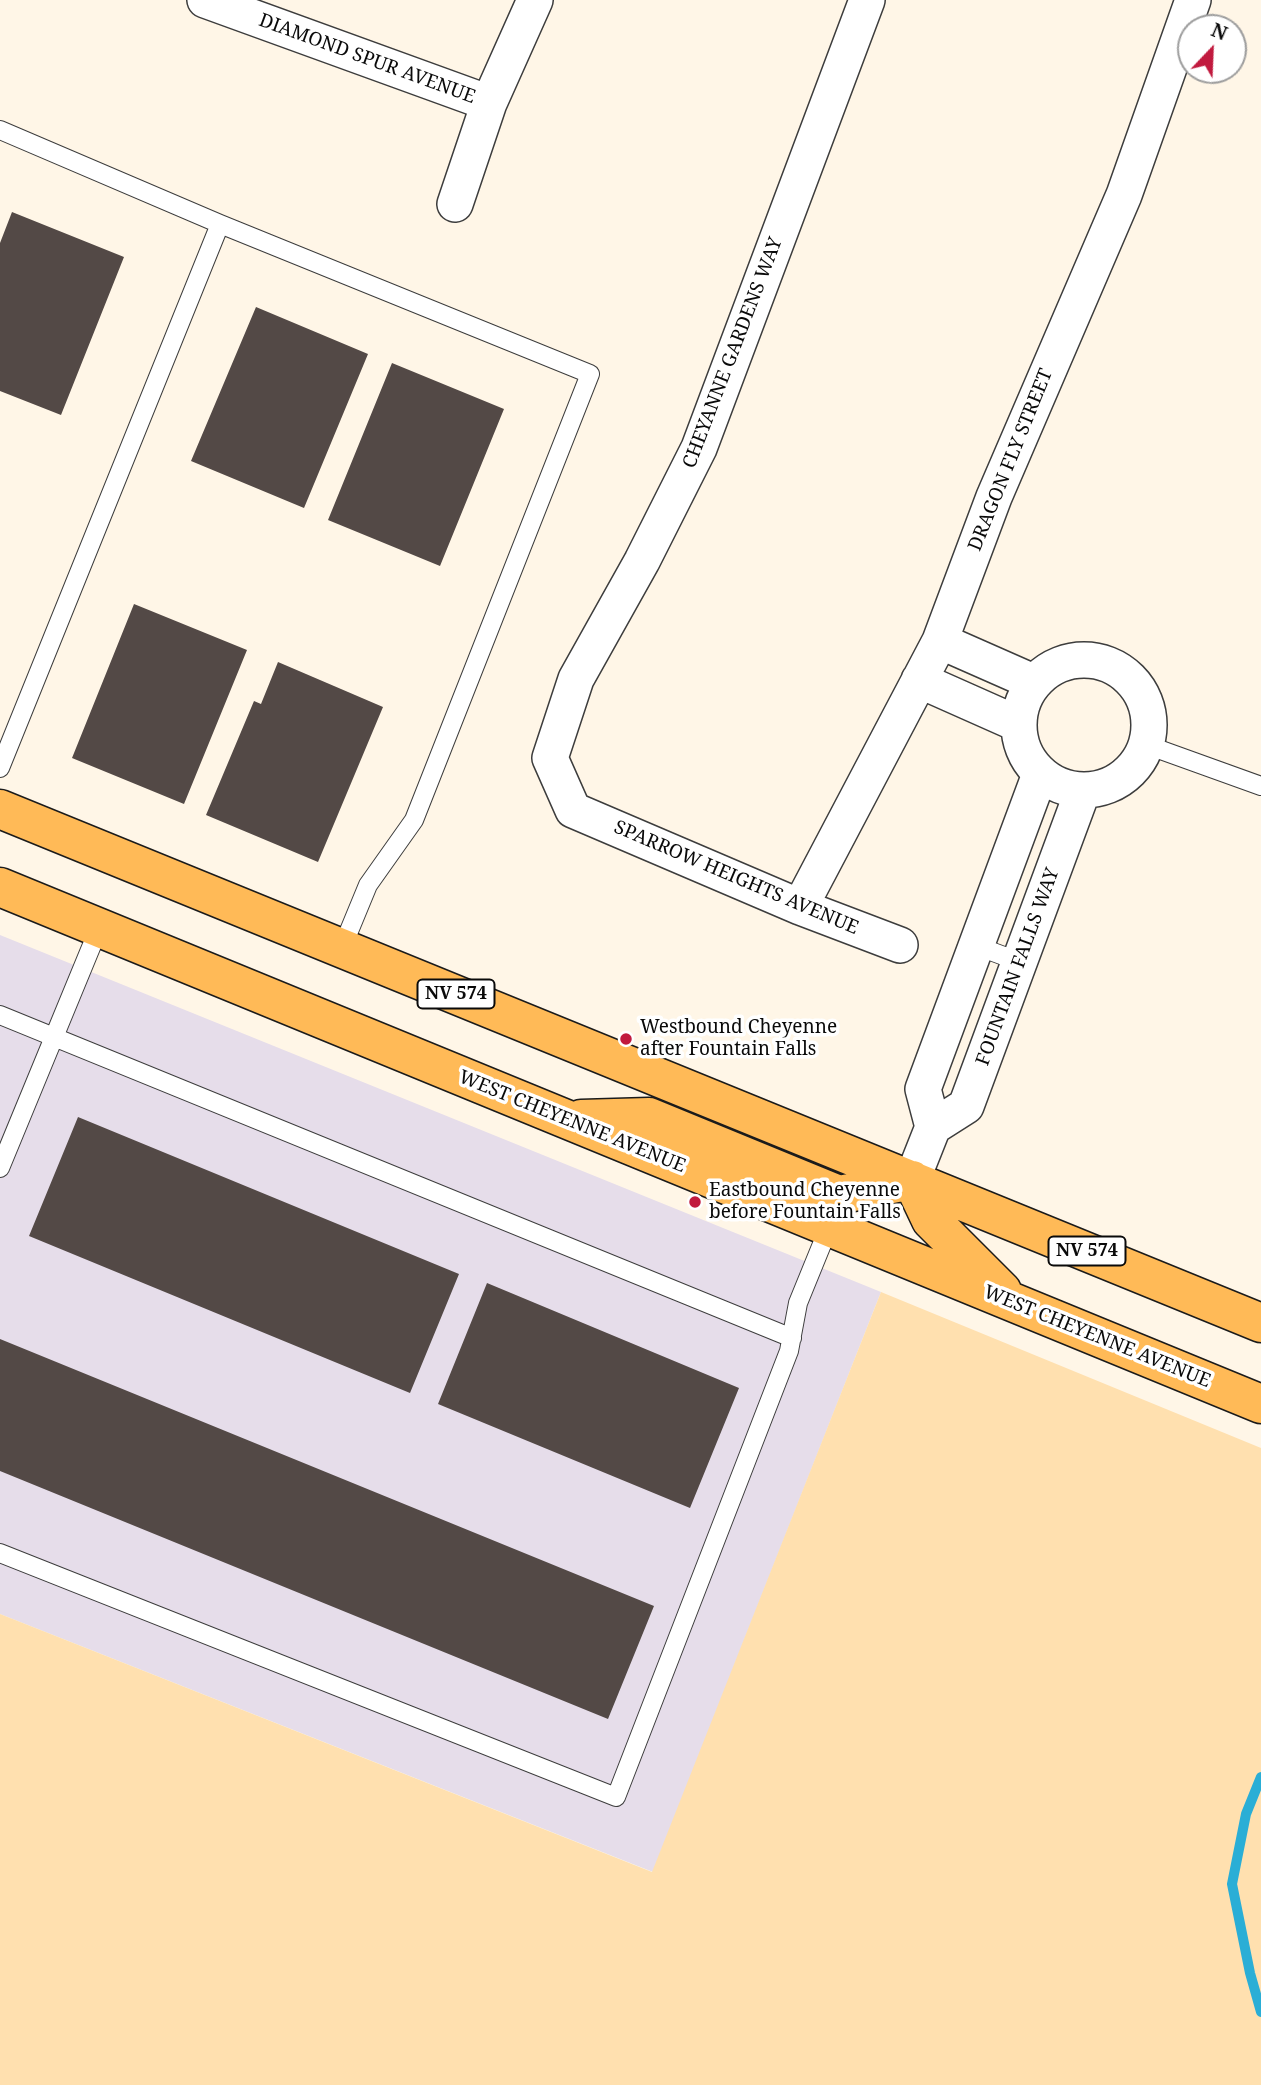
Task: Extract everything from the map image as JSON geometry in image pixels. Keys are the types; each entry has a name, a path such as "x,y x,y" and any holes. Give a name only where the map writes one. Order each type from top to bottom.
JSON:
{"main road":[{"name":"NV 574","path":"0,809 1261,1323"},
{"name":"WEST CHEYENNE AVENUE","path":"0,887 1261,1404"},
{"path":"567,1119 649,1117 839,1195 912,1180 931,1220 1015,1303"}],"street":[{"name":"DIAMOND SPUR AVENUE","path":"205,0 489,103"},
{"path":"456,204 489,103 535,0"},
{"name":"CHEYANNE GARDENS WAY","path":"573,810 550,758 576,679 642,561 699,448 867,0"},
{"name":"DRAGON FLY STREET","path":"800,907 940,641 994,497 1124,195 1193,0"},
{"path":"940,641 1033,682"},
{"path":"1087,659 1106,663 1124,673 1138,688 1147,705 1150,725 1147,745 1140,760 1122,778 1100,788 1068,789 1040,774 1028,760 1020,743 1018,724 1022,702 1033,682 1067,661 1087,659"},
{"path":"919,680 1018,724"},
{"path":"912,1180 933,1127 923,1089 1040,774"},
{"name":"FOUNTAIN FALLS WAY","path":"933,1127 966,1106 1083,790"},
{"name":"SPARROW HEIGHTS AVENUE","path":"573,810 800,907 900,945"}],"lane":[{"path":"0,130 220,224 590,374 414,820 368,886 342,948"},
{"path":"0,768 220,224"},
{"path":"1147,745 1261,786"},
{"path":"0,1168 99,928"},
{"path":"977,946 1020,962"},
{"path":"0,1015 792,1338"},
{"path":"0,1553 616,1797 789,1351 798,1303 829,1227"}],"shaded area":[{"path":"0,935 881,1292 653,1872 0,1614"}],"sand":[{"path":"881,1292 1261,1448 1261,2085 0,2085 0,1614 652,1872"}],"building":[{"path":"12,212 124,257 61,415 0,391 0,243"},
{"path":"256,307 368,354 304,508 191,461"},
{"path":"392,363 504,409 440,566 328,520"},
{"path":"134,604 247,650 184,804 72,758"},
{"path":"278,662 383,707 318,862 206,815 254,701 261,704"},
{"path":"78,1117 459,1274 410,1393 29,1236"},
{"path":"487,1283 739,1388 690,1508 438,1404"},
{"path":"0,1339 654,1606 608,1719 0,1471"}],"waterway":[{"path":"1261,1777 1246,1814 1232,1884 1250,1973 1261,2012"}],"place":[{"name":"Westbound Cheyenne after Fountain Falls","path":"626,1039"},
{"name":"Eastbound Cheyenne before Fountain Falls","path":"695,1202"}]}
